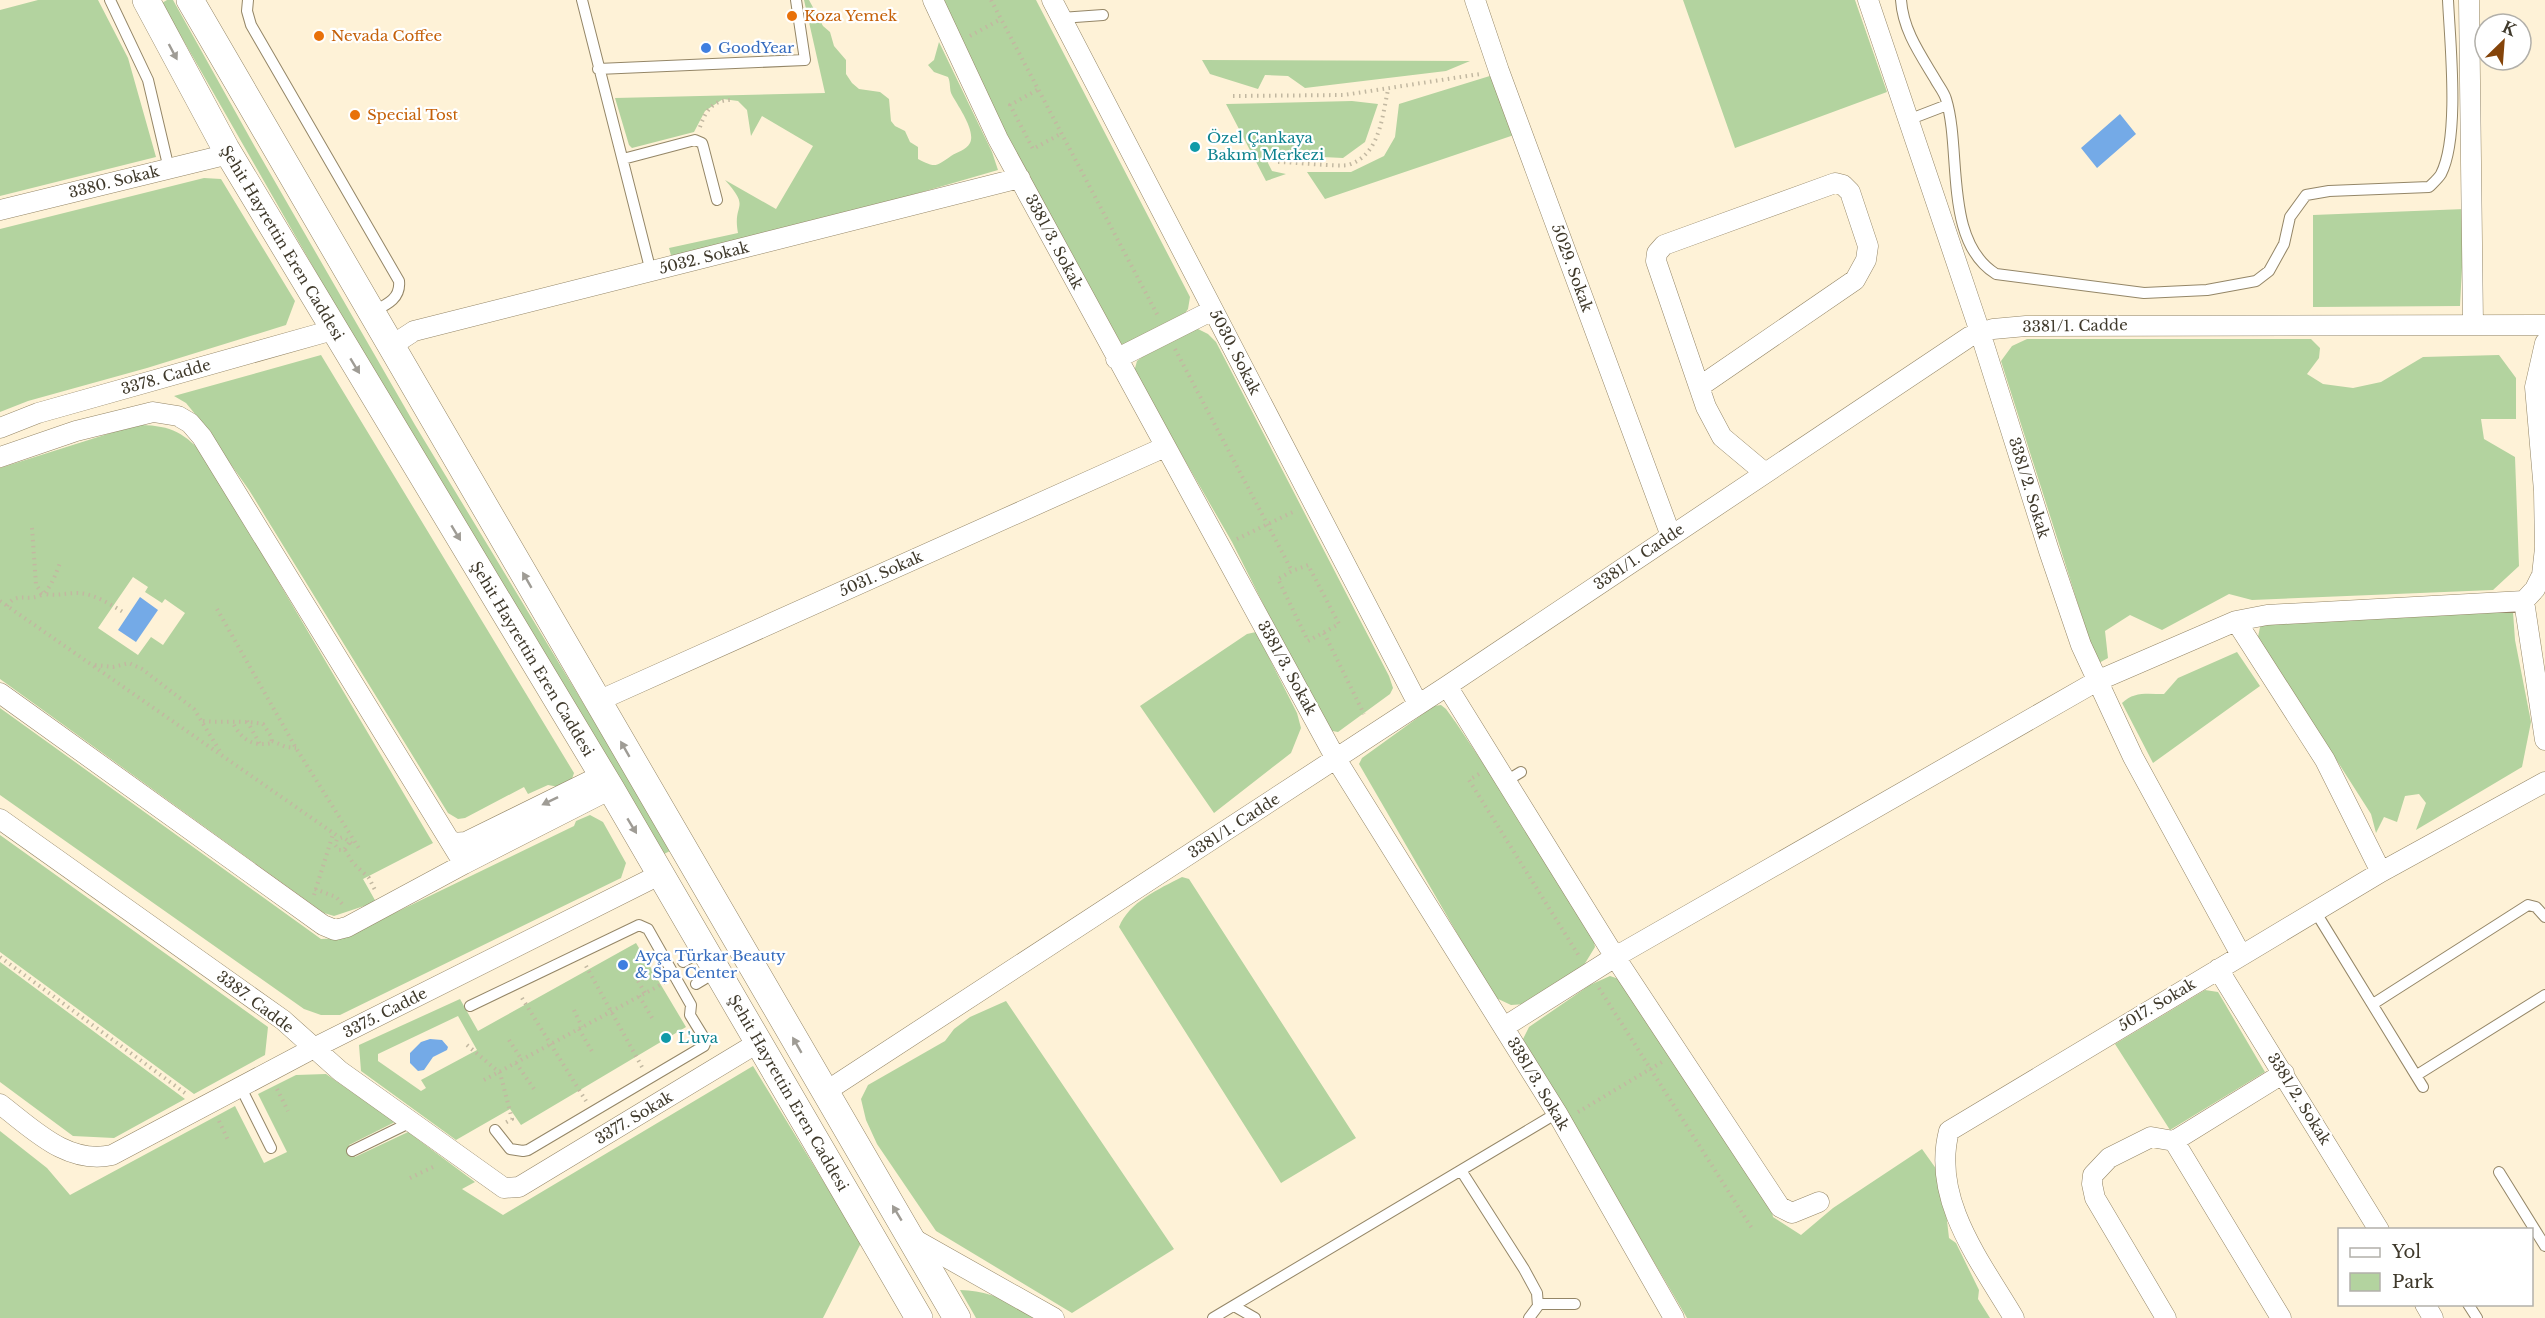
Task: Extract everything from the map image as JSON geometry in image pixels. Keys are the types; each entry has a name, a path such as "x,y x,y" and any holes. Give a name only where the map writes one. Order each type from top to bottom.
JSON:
{"main road":[{"name":"Şehit Hayrettin Eren Caddesi","path":"146,0 229,154 661,874 688,973 759,1042 919,1318"},
{"path":"190,0 957,1318"},
{"path":"661,874 690,860"}],"street":[{"path":"160,0 162,3 167,0"},
{"name":"3381/3. Sokak","path":"933,0 999,139 1116,359 1336,759 1504,1027 1563,1115 1674,1318"},
{"name":"5030. Sokak","path":"1052,0 1418,704"},
{"name":"5029. Sokak","path":"1475,0 1499,71 1671,536"},
{"name":"3381/2. Sokak","path":"1868,0 1980,332 2081,645 2133,757 2241,955"},
{"path":"2469,0 2473,324"},
{"name":"3380. Sokak","path":"0,210 229,154"},
{"name":"5032. Sokak","path":"391,346 414,331 1020,178"},
{"path":"1699,387 1856,280 1866,260 1868,246 1850,192 1843,185 1835,183 1664,245 1657,253 1656,261 1699,387 1706,407 1722,437 1764,473"},
{"path":"1116,359 1213,310"},
{"name":"3381/1. Cadde","path":"825,1092 1447,686 1957,344 1980,332 2026,326 2545,325"},
{"name":"3378. Cadde","path":"0,428 38,413 333,330"},
{"path":"1504,1027 1615,957 2097,681 2236,621 2267,615 2524,601 2535,589 2542,575 2545,548 2544,490 2535,387 2545,343"},
{"path":"0,457 76,431 153,412 178,416 190,423 202,437 464,864"},
{"name":"5031. Sokak","path":"598,701 1165,447"},
{"path":"2524,601 2545,740"},
{"path":"2236,621 2325,760 2381,872"},
{"path":"1447,686 1507,772 1615,957 1780,1207 1792,1213 1819,1202"},
{"path":"0,693 323,926 335,930 358,921 464,864 606,782"},
{"path":"452,843 466,842 606,782"},
{"name":"5017. Sokak","path":"2014,1318 1961,1229 1953,1208 1946,1169 1946,1142 1949,1131 2381,872 2545,782"},
{"name":"3387. Cadde","path":"0,819 284,1020 340,1071 497,1185 507,1188"},
{"name":"3375. Cadde","path":"0,1104 60,1148 72,1154 86,1158 111,1155 314,1048 661,874"},
{"name":"3381/2. Sokak","path":"2218,969 2378,1228"},
{"name":"3377. Sokak","path":"507,1188 519,1187 759,1042"},
{"path":"2166,1318 2095,1198 2093,1175 2099,1167 2136,1143 2151,1137 2174,1141 2284,1073"},
{"path":"2174,1141 2281,1318"},
{"path":"912,1238 1054,1318"}],"lane":[{"path":"110,0 148,80 170,169"},
{"path":"248,0 247,11 251,25 399,281 395,297 372,313"},
{"path":"582,0 649,264"},
{"path":"598,69 805,60 796,0"},
{"path":"1901,0 1904,25 1946,98 1957,202 1972,250 1982,265 1996,274 2144,292 2207,290 2256,281 2269,271 2284,244 2290,218 2306,195 2329,191 2429,188 2441,175 2450,148 2448,0"},
{"path":"1061,18 1102,15"},
{"path":"1908,120 1947,105"},
{"path":"623,159 695,140 699,141 703,146 717,200"},
{"path":"2373,1004 2528,905 2536,907 2545,917"},
{"path":"2315,911 2423,1087"},
{"path":"470,1006 639,925 648,929 688,973 690,1015 705,1042 704,1046 523,1151 510,1149 495,1130"},
{"path":"2417,1075 2545,995"},
{"path":"241,1088 271,1148"},
{"path":"1213,1318 1563,1115"},
{"path":"352,1151 411,1122"},
{"path":"1462,1172 1537,1293 1536,1311 1529,1318"},
{"path":"2499,1172 2545,1246"},
{"path":"1538,1304 1575,1304"},
{"path":"1234,1306 1255,1318"}],"path":[{"path":"992,0 1037,90 1062,133 1292,571"},
{"path":"953,45 1001,19"},
{"path":"1233,96 1344,95 1499,71"},
{"path":"1037,90 1010,105 1033,149 1062,133"},
{"path":"1278,162 1348,165 1370,150 1380,130 1388,90"},
{"path":"1221,547 1313,502"},
{"path":"32,528 36,585 42,593 63,595 78,593 109,603 123,612"},
{"path":"7,606 11,600 18,597 38,596 42,593 56,574 60,563"},
{"path":"1308,565 1340,624 1308,641 1278,579 1292,571 1308,565"},
{"path":"0,601 332,833 345,837 349,843 358,848 296,748 217,609"},
{"path":"1324,633 1364,714"},
{"path":"93,665 113,667 129,663 142,669 194,709 221,754"},
{"path":"202,721 233,723 247,721 264,724 272,741 278,745 296,748"},
{"path":"247,721 261,746"},
{"path":"233,723 250,743 261,746 272,743 272,741"},
{"path":"1507,772 1469,780 1753,1230"},
{"path":"300,909 316,889 332,841 332,833"},
{"path":"339,837 336,847 345,850 353,863 369,878 384,907"},
{"path":"345,850 349,843"},
{"path":"300,909 303,893 316,889 336,897 358,921"},
{"path":"579,952 648,1078"},
{"path":"0,957 204,1108"},
{"path":"484,1080 639,996 688,973"},
{"path":"638,981 645,993"},
{"path":"514,984 592,1112"},
{"path":"639,996 654,1021"},
{"path":"574,1010 580,1028 594,1055"},
{"path":"509,1040 522,1060"},
{"path":"467,1045 499,1072 512,1119 495,1130"},
{"path":"1563,1115 1670,1058"},
{"path":"516,1063 534,1089"},
{"path":"410,1178 457,1155"}],"green space":[{"path":"38,0 98,0 128,58 156,157 0,196 0,10"},
{"path":"173,0 415,425 672,850 662,855 407,431 162,3"},
{"path":"804,0 809,0 823,26 830,32 834,46 846,60 846,74 852,83 859,89 880,92 889,99 891,121 905,131 910,142 918,147 918,159 932,165 964,149 970,143 971,138 966,119 951,93 948,77 934,72 928,65 934,60 939,42 992,152 998,170 853,212 672,259 669,248 738,233 738,197 725,180 776,209 813,146 762,116 751,136 747,110 738,101 723,99 705,111 694,132 632,148 629,145 615,98 825,93"},
{"path":"942,0 1036,0 1190,297 1188,309 1183,316 1123,347 1007,139"},
{"path":"1683,0 1855,0 1887,92 1735,148"},
{"path":"1202,60 1470,61 1446,71 1305,88 1288,76 1265,75 1258,89 1210,74"},
{"path":"1493,75 1514,135 1325,199 1307,172 1351,172 1384,156 1395,137 1399,104"},
{"path":"1352,101 1378,104 1365,142 1343,158 1303,156 1266,159 1272,171 1286,174 1266,181 1226,104"},
{"path":"204,178 221,179 295,301 286,325 147,368 28,401 0,412 0,229"},
{"path":"2465,209 2460,306 2313,307 2313,215"},
{"path":"1198,329 1208,334 1216,342 1389,676 1393,688 1390,694 1338,732 1327,730 1232,542 1134,372 1137,361 1158,346 1173,337"},
{"path":"2027,339 2311,339 2320,348 2319,358 2307,374 2323,384 2353,388 2381,382 2423,357 2499,355 2516,378 2516,419 2481,419 2484,439 2515,457 2519,566 2493,590 2252,600 2229,594 2162,630 2130,615 2105,631 2108,658 2097,664 2001,361 2012,346"},
{"path":"321,355 574,773 571,782 559,787 548,785 528,794 524,787 465,818 458,819 448,813 249,490 195,414 186,403 174,396"},
{"path":"136,425 157,426 173,430 188,439 203,454 433,843 363,879 376,902 334,916 324,913 0,679 0,468","holes":["133,577 148,587 145,592 162,603 165,599 185,613 163,645 151,637 138,655 98,628"]},
{"path":"2513,612 2515,640 2531,722 2522,767 2416,830 2426,803 2419,794 2405,796 2397,822 2384,817 2376,833 2371,814 2258,637 2260,627 2269,622"},
{"path":"1256,632 1297,713 1301,728 1291,753 1214,813 1140,706 1247,634"},
{"path":"2237,652 2260,686 2153,763 2122,703 2136,695 2164,694 2178,678"},
{"path":"1441,705 1500,785 1593,937 1595,947 1584,965 1527,1004 1511,1005 1494,997 1359,764 1362,758 1434,706"},
{"path":"0,708 321,939 343,938 574,826 576,821 590,815 603,822 626,863 621,878 340,1015 321,1015 304,1009 0,795"},
{"path":"0,835 268,1027 265,1055 194,1094 0,952"},
{"path":"1182,877 1189,879 1356,1138 1281,1183 1119,927 1137,903"},
{"path":"636,943 686,1027 521,1125 510,1109 456,1140 361,1071 359,1045 460,999 478,1031","holes":["458,1016 477,1050 421,1080 426,1088 421,1091 378,1061 378,1054"]},
{"path":"0,962 185,1099 114,1138 73,1136 0,1082"},
{"path":"1610,976 1619,979 1633,999 1772,1212 1773,1217 1801,1235 1833,1208 1922,1149 1942,1177 1949,1238 1956,1243 1979,1290 1978,1299 1990,1318 1687,1318 1523,1039 1529,1027 1590,985"},
{"path":"2205,990 2218,992 2265,1072 2170,1130 2115,1044"},
{"path":"1006,1001 1174,1249 1072,1313 936,1231 877,1144 866,1120 861,1099 868,1085 945,1041 954,1029 970,1017"},
{"path":"753,1066 861,1243 823,1318 0,1318 0,1131 47,1168 70,1195 235,1106 264,1163 287,1152 258,1094 296,1075 326,1074 395,1122 349,1145 355,1157 408,1132 475,1182 462,1189 503,1215"},
{"path":"960,1290 992,1295 1040,1318 976,1318"}],"water":[{"path":"2120,114 2136,134 2097,168 2081,148"},
{"path":"140,597 158,610 136,642 118,630"},
{"path":"430,1039 442,1040 448,1047 447,1050 433,1057 424,1070 418,1071 410,1063 410,1053 421,1042"}],"place":[{"name":"Koza Yemek","path":"792,16"},
{"name":"Nevada Coffee","path":"319,36"},
{"name":"GoodYear","path":"706,48"},
{"name":"Special Tost","path":"355,115"},
{"name":"Özel Çankaya Bakım Merkezi","path":"1195,147"},
{"name":"Ayça Türkar Beauty & Spa Center","path":"623,965"},
{"name":"L'uva","path":"666,1038"}]}
